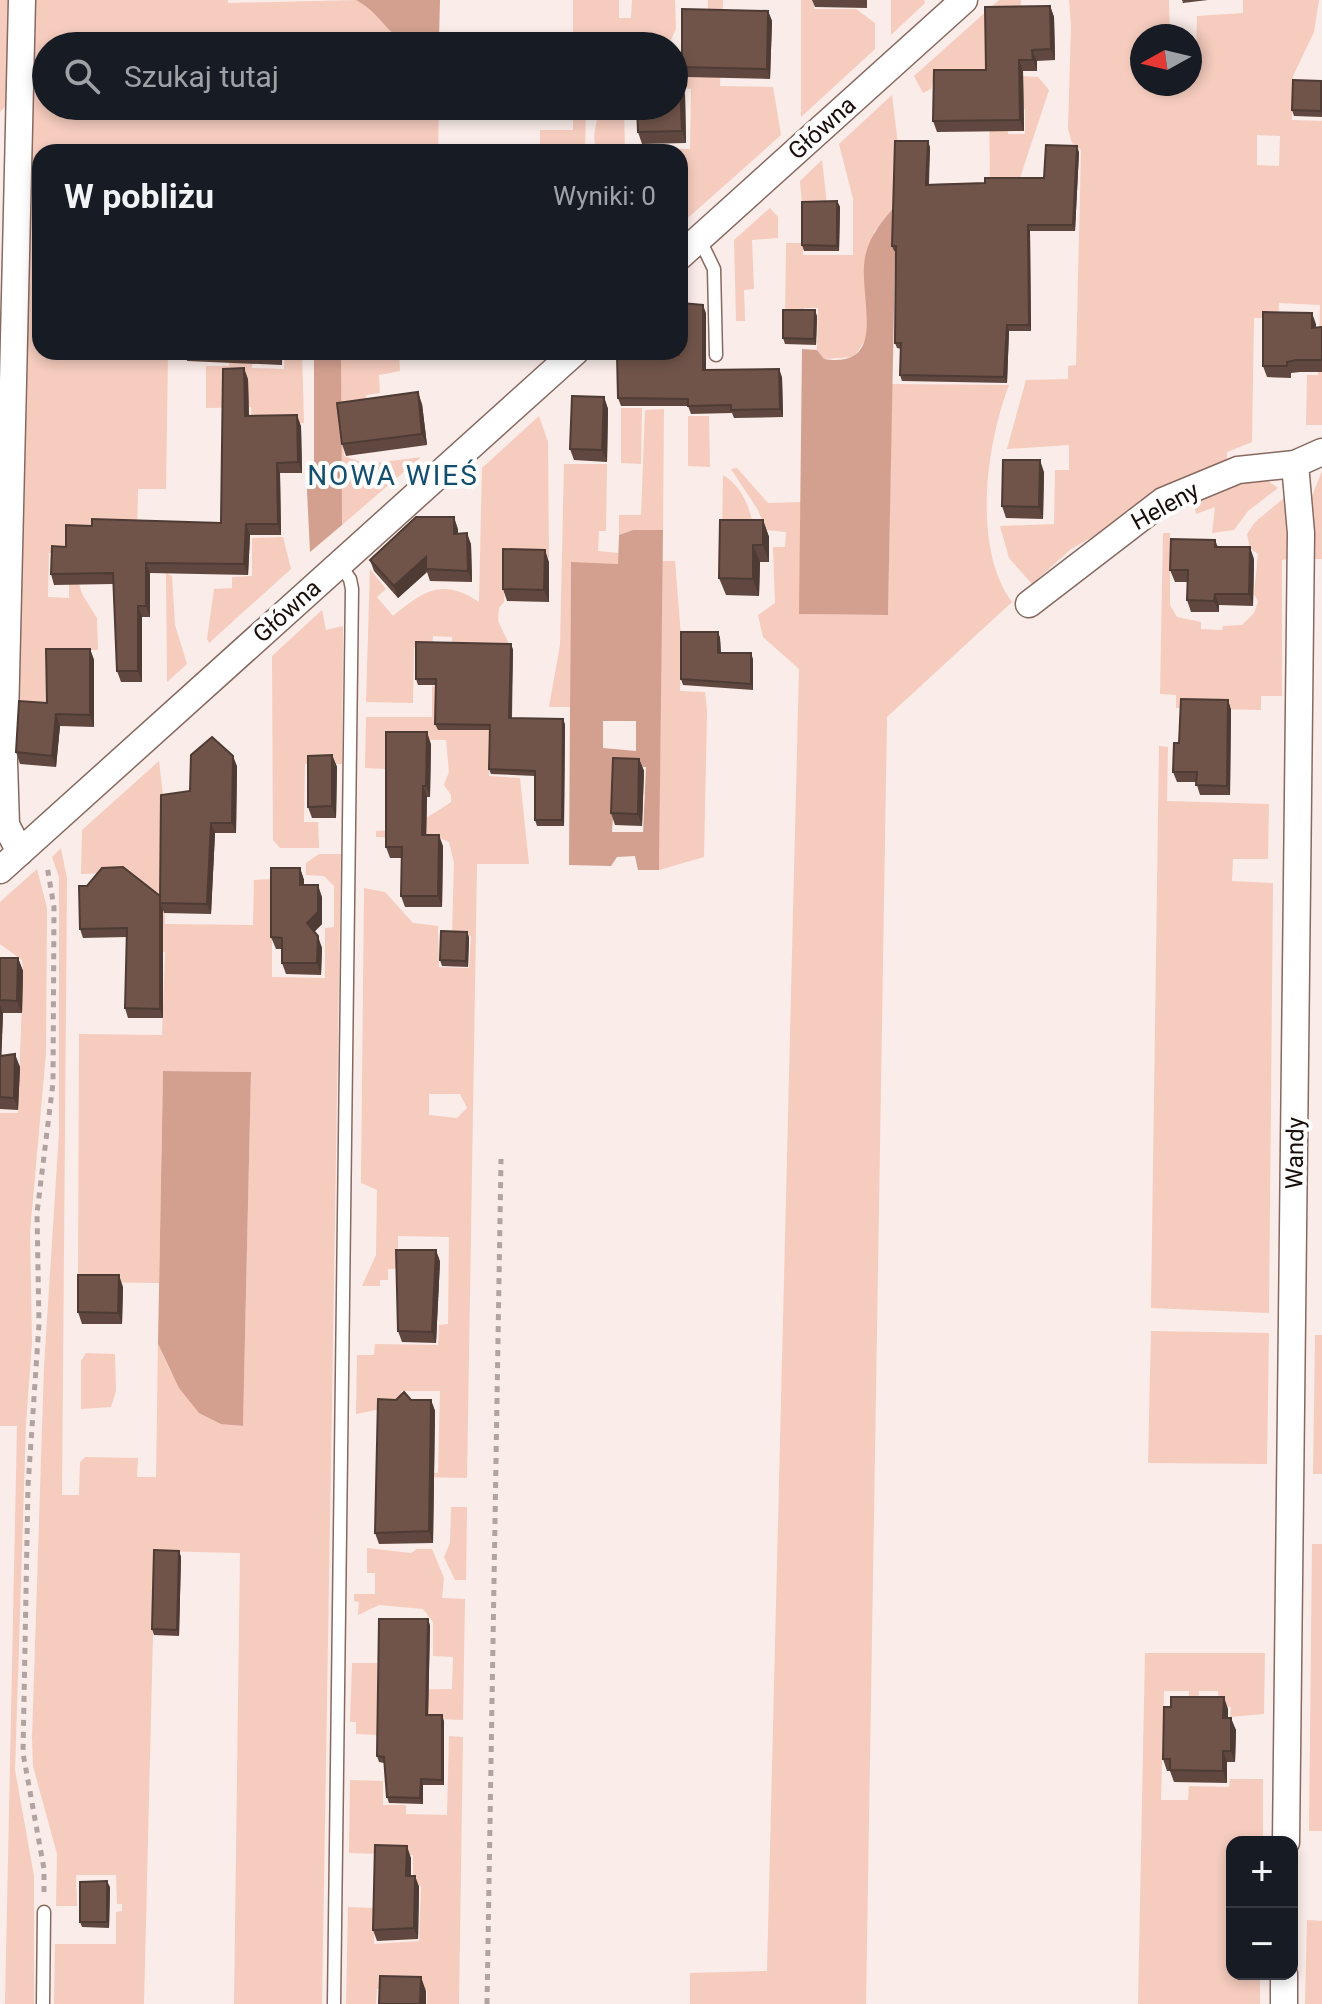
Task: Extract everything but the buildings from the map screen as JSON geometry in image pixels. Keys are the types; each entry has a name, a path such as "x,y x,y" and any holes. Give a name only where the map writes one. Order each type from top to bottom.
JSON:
{"street":[{"path":"17,855 6,825 4,762 22,0"},
{"name":"Główna","path":"688,248 964,0"},
{"name":"Główna","path":"17,855 566,360"},
{"name":"Heleny","path":"1029,604 1163,501 1238,470 1295,464 1322,452"},
{"name":"Wandy","path":"1286,1836 1301,533 1295,464"},
{"path":"1284,1980 1284,2004"}],"lane":[{"path":"699,238 714,269 716,355"},
{"path":"334,2004 352,589 350,579 339,564"},
{"path":"43,2004 44,1912"}],"path":[{"path":"17,855 50,877 55,963 53,1083 37,1213 39,1324 28,1486 23,1753 44,1869 44,1912"},
{"path":"487,2004 501,1159"}],"shaded area":[{"path":"0,0 9,0 8,104 0,112"},
{"path":"33,0 228,0 228,3 356,0 392,32 32,32"},
{"path":"356,0 440,0 439,32 392,32"},
{"path":"573,0 619,0 619,18 631,18 632,0 675,0 675,32 573,32"},
{"path":"708,0 723,0 720,86 773,87 781,135 688,218 691,89 688,89 688,66 707,65"},
{"path":"801,0 814,0 814,9 856,9 875,23 875,49 801,117"},
{"path":"891,0 924,0 925,3 891,35"},
{"path":"999,0 1021,0 1020,13 990,78 934,78 931,89 923,93 914,76"},
{"path":"1069,0 1169,0 1170,24 1130,24 1130,96 1202,96 1202,24 1197,24 1197,16 1243,13 1243,0 1319,0 1314,32 1293,76 1292,120 1322,121 1322,425 1306,425 1307,375 1318,375 1320,305 1279,303 1278,318 1254,318 1252,442 1227,452 1227,462 1071,549 1032,584 1009,558 1000,526 1054,524 1055,470 1069,470 1069,445 1007,449 1026,380 1068,379 1068,366 1076,365 1081,150 1072,143 1068,129","holes":["1257,135 1280,136 1279,166 1257,165"]},
{"path":"32,44 32,120 439,120 438,144 32,144 32,360 168,360 166,489 138,489 137,540 69,553 49,553 48,597 69,598 69,576 78,580 82,594 97,618 98,650 48,650 58,707 17,707"},
{"path":"1020,76 1038,77 1049,90 1019,181 990,182 989,83 1008,112 1008,134 1025,134 1025,109 1020,108"},
{"path":"892,95 898,144 896,205 874,232 867,337 854,357 824,359 817,350 818,308 804,308 801,323 785,323 786,243 803,243 803,255 853,255 853,199 839,144"},
{"path":"573,120 586,120 585,144 540,144 540,130 573,130"},
{"path":"597,120 624,120 625,144 595,144"},
{"path":"822,160 827,204 802,205 800,181"},
{"path":"896,205 888,615 799,614 802,349 817,350 824,359 845,359 858,352 865,340 867,324 866,253 874,233"},
{"path":"770,208 778,217 778,238 752,240 754,289 744,290 745,321 736,321 734,240"},
{"path":"229,360 252,360 252,368 284,369 285,360 302,360 304,423 252,425 251,407 206,408 206,366 229,366"},
{"path":"314,360 341,360 342,525 310,552 307,490 314,461"},
{"path":"341,360 399,360 400,371 379,375 380,393 366,395 367,410 340,414"},
{"path":"892,384 1009,385 989,466 987,525 999,580 1012,602 887,717 866,2004 690,2004 690,1973 767,1971 799,669 763,637 758,615 775,603 773,547 785,547 786,532 766,530 758,510 731,469 737,468 768,503 801,502 800,614 888,615"},
{"path":"621,408 642,408 641,464 621,463"},
{"path":"664,409 663,530 633,530 619,535 619,515 641,515 645,410"},
{"path":"539,416 548,442 549,558 506,558 504,602 499,608 498,621 510,646 493,647 489,776 520,778 529,864 477,864 467,1478 425,1477 425,1473 438,1473 440,1391 401,1391 401,1405 356,1414 357,1355 374,1355 375,1344 438,1345 439,1325 448,1324 449,1237 398,1236 398,1269 388,1269 388,1280 380,1280 380,1286 362,1286 376,1255 377,1190 361,1183 364,888 385,892 413,923 438,926 439,967 469,968 471,936 452,934 454,863 449,842 442,839 376,837 376,831 398,829 451,802 451,795 444,785 449,772 446,740 389,739 388,769 365,768 366,717 432,717 432,686 451,686 452,637 433,636 432,647 414,647 413,703 366,702 370,569 386,589 377,597 393,616 423,594 443,589 466,594 479,602 482,468","holes":["429,1094 460,1094 467,1108 457,1118 429,1115"]},
{"path":"688,416 709,416 710,467 688,466"},
{"path":"340,418 344,456 367,464 421,457 342,525 341,482"},
{"path":"564,464 607,464 606,531 599,531 598,551 619,553 619,564 571,563 570,707 549,707 560,645"},
{"path":"1322,471 1322,559 1311,559 1312,496"},
{"path":"723,475 746,501 754,535 722,535"},
{"path":"1267,480 1278,488 1248,511 1234,530 1212,533 1215,507 1196,514 1194,502 1244,481"},
{"path":"1284,498 1288,516 1288,559 1282,560 1282,696 1261,696 1261,710 1176,708 1176,695 1160,694 1163,533 1170,533 1170,605 1177,617 1201,622 1201,629 1222,630 1223,626 1242,625 1254,613 1258,602 1254,594 1258,554 1250,548 1247,534 1255,522"},
{"path":"633,530 663,530 659,870 638,870 635,856 617,857 611,866 569,865 571,562 618,564 619,535","holes":["603,721 636,721 636,751 603,748","616,766 646,767 643,832 612,832"]},
{"path":"283,537 291,569 209,643 214,589 232,588 232,577 252,576 252,538"},
{"path":"662,561 675,561 681,636 680,691 705,692 707,710 704,857 659,870"},
{"path":"166,573 172,576 175,625 187,664 167,682"},
{"path":"322,610 326,630 343,626 342,764 305,764 304,822 318,822 319,848 280,848 273,840 272,656"},
{"path":"1159,746 1168,747 1167,801 1269,804 1268,859 1233,859 1232,881 1273,883 1269,1313 1151,1308"},
{"path":"159,761 164,804 165,924 253,925 254,880 272,879 272,977 325,978 325,928 334,927 334,886 324,876 306,875 306,863 319,854 341,854 322,2004 234,2004 240,1553 155,1551 144,2004 54,2004 55,1944 116,1944 116,1912 122,1911 122,1904 117,1904 116,1875 76,1875 77,1906 56,1906 57,1854 33,1766 44,1367 59,1132 59,877 52,857 61,848 67,879 62,1495 79,1495 80,1462 85,1457 138,1458 137,1477 156,1477 158,1344 180,1387 200,1410 227,1424 243,1426 251,1072 163,1071 159,1283 78,1282 79,1034 162,1035 165,952 134,951 134,876 129,872 81,874 82,830"},
{"path":"37,869 47,908 46,1053 30,1232 32,1342 26,1424 15,1770 34,1876 34,2004 5,2004 17,1426 0,1426 0,1113 18,1113 23,971 22,960 0,944 0,902"},
{"path":"163,1071 251,1072 243,1426 221,1424 199,1413 179,1388 158,1344"},
{"path":"1151,1331 1269,1333 1267,1464 1148,1463"},
{"path":"1315,1335 1322,1335 1322,1474 1313,1474"},
{"path":"86,1353 115,1354 116,1391 111,1407 81,1409 81,1361"},
{"path":"451,1507 467,1507 466,1580 455,1580 444,1557 450,1543"},
{"path":"1312,1544 1322,1544 1322,1831 1309,1831"},
{"path":"367,1548 411,1553 417,1549 432,1549 444,1578 442,1598 465,1599 463,1720 438,1719 378,1730 377,1735 356,1734 356,1722 350,1722 352,1663 377,1663 377,1690 452,1689 453,1657 433,1656 433,1622 423,1609 379,1605 358,1615 359,1602 354,1601 354,1594 375,1594 375,1573 367,1573"},
{"path":"1145,1653 1265,1653 1264,1714 1230,1717 1231,1707 1219,1707 1218,1691 1199,1691 1198,1704 1189,1704 1189,1691 1164,1691 1161,1800 1188,1800 1189,1786 1229,1787 1230,1779 1263,1779 1263,1836 1226,1836 1226,1980 1260,1980 1260,2004 1138,2004"},
{"path":"449,1736 463,1737 459,2004 427,2004 427,1990 377,1989 376,2004 346,2004 348,1907 375,1908 374,1944 419,1941 421,1886 413,1885 413,1855 349,1853 350,1780 383,1781 383,1805 406,1805 406,1814 447,1815"},
{"path":"1307,1920 1322,1921 1322,2004 1305,2004"}],"district":[{"name":"NOWA WIEŚ","path":"393,475"}]}
